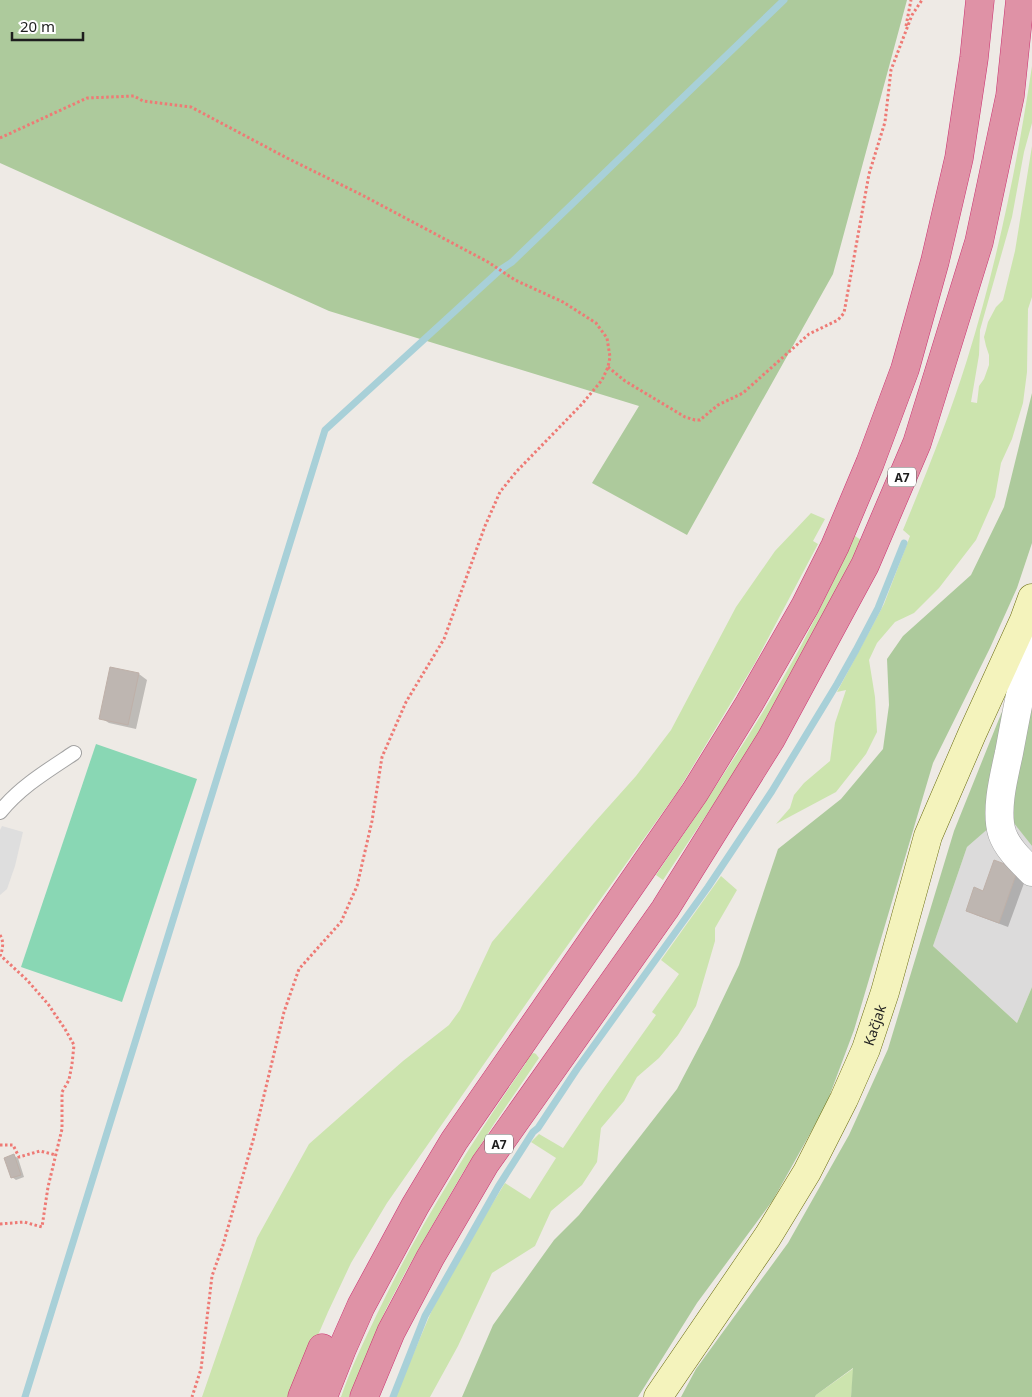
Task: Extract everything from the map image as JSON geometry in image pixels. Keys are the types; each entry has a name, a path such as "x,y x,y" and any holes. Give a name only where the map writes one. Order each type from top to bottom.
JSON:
{"highway":[{"name":"A7","path":"323,1397 361,1306 415,1206 454,1141 695,792 749,704 805,606 836,546 870,463 905,369 935,261 959,158 974,58 980,0"},
{"name":"A7","path":"364,1397 395,1324 430,1258 485,1164 665,909 771,739 865,565 916,443 980,242 1010,96 1020,0"},
{"path":"302,1397 335,1318 358,1272 415,1206"}],"main road":[{"name":"Kačjak","path":"658,1397 768,1236 807,1172 844,1099 866,1049 885,992 928,836 972,734 1030,621"}],"street":[{"name":"Kačjak","path":"1030,621 1022,679 1002,790 1000,818 1002,834 1012,850 1032,872"}],"lane":[{"path":"0,812 11,798 32,781 74,754"}],"path":[{"path":"905,33 911,0"},
{"path":"608,367 625,381 685,417 700,420 718,405 742,394 809,334 838,320 844,313 869,174 885,122 891,70 912,15 922,0"},
{"path":"0,138 87,98 134,96 143,101 191,107 479,257 516,280 563,302 596,323 607,338 610,357 602,380 582,404 516,472 500,492 484,526 444,639 406,702 382,757 372,820 357,886 341,922 299,968 284,1012 254,1137 223,1246 212,1276 201,1370 192,1397"},
{"path":"0,935 3,939 0,955 27,980 48,1004 74,1045 69,1080 62,1092 62,1129 48,1187 42,1227 24,1222 0,1224"},
{"path":"0,1145 13,1145 19,1157 40,1151 56,1155"}],"shaded area":[{"path":"1006,812 1032,846 1032,987 1017,1023 933,946 967,847"},
{"path":"2,826 23,832 7,889 0,895 0,830"}],"green space":[{"path":"0,0 907,0 833,274 687,535 592,483 639,406 329,311 0,163"},
{"path":"1032,66 1032,123 1024,152 1012,217 980,330 979,355 971,402 977,403 979,386 984,379 989,365 989,355 984,337 988,322 996,307 1003,300 1015,251 1032,146 1032,297 1028,309 1027,372 1023,403 1012,439 1001,463 995,497 976,540 939,588 914,613 895,622 877,643 869,660 875,697 877,732 866,754 836,792 776,824 790,808 794,795 804,783 830,761 835,723 846,690 837,692 884,604 910,536 903,530 953,403 988,287 1013,177"},
{"path":"1032,393 1032,543 1017,588 990,648 933,763 854,1030 826,1105 773,1200 697,1303 638,1397 462,1397 493,1325 554,1240 579,1215 677,1089 739,965 778,849 841,799 883,749 889,705 887,659 903,636 971,575 1004,507"},
{"path":"811,513 825,519 813,541 818,544 755,663 678,791 387,1203 351,1263 292,1397 202,1397 257,1238 309,1144 403,1061 449,1025 460,1010 492,942 636,776 671,730 736,607 775,551"},
{"path":"855,536 861,540 838,591 806,653 739,766 663,880 656,875 732,762 785,675"},
{"path":"1032,651 1032,846 1006,813 967,847 933,946 1017,1023 1032,987 1032,1397 851,1397 853,1368 815,1397 681,1397 696,1369 788,1243 849,1135 888,1049 954,831 1001,714"},
{"path":"96,744 197,779 122,1002 21,967"},
{"path":"721,876 737,890 715,928 715,941 696,1006 678,1035 659,1058 637,1077 624,1101 601,1128 597,1162 582,1185 551,1211 535,1246 492,1273 458,1346 430,1397 395,1397 432,1310 465,1248 505,1183 530,1199 556,1158 531,1142 539,1134 563,1148 656,1015 652,1012 679,974 661,960"},
{"path":"534,1053 539,1058 462,1174 406,1271 386,1309 349,1397 341,1397 353,1365 410,1249 466,1154 526,1063 524,1061 530,1054"},
{"path":"854,1368 851,1397 815,1397 816,1395"}],"building":[{"path":"110,667 139,673 128,725 99,719"},
{"path":"994,860 1018,869 999,923 966,911 974,887 983,891"},
{"path":"14,1154 21,1175 11,1178 4,1158"}],"waterway":[{"path":"25,1397 325,430 500,270 512,262 784,0"},
{"path":"393,1397 425,1316 498,1187 533,1132 538,1128 577,1069 708,887 772,791 856,650 878,608 904,543"}]}
